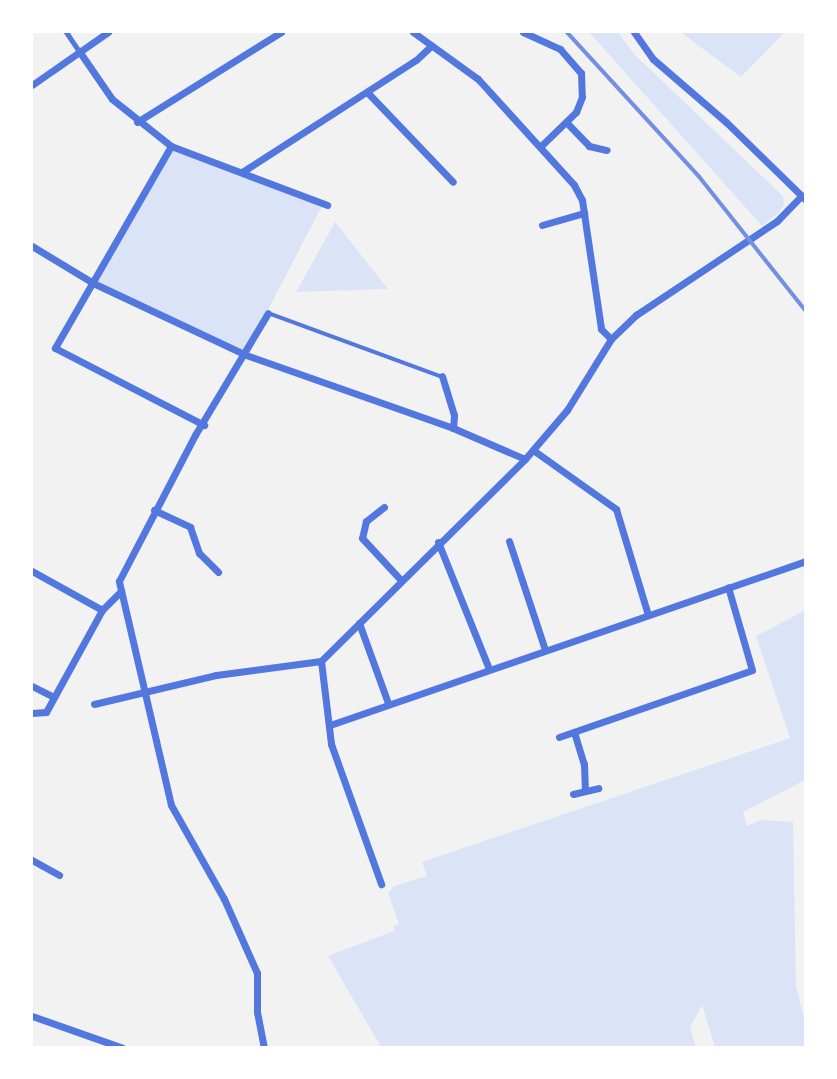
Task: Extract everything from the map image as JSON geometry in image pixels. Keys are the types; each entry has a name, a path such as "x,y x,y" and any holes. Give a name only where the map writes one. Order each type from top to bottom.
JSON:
{"street":[{"path":"66,32 112,99 137,122 171,146 327,205"},
{"path":"32,85 108,32"},
{"path":"137,122 281,32"},
{"path":"413,32 478,79 574,185 584,213 601,329 611,339"},
{"path":"523,32 561,49 581,73 579,105 567,123 540,147"},
{"path":"94,704 144,691 321,661 400,579 526,459 567,410 611,339 636,315 777,221 803,198 726,122 653,59 635,32"},
{"path":"242,172 367,92 431,46"},
{"path":"367,92 453,183"},
{"path":"567,123 589,146 607,150"},
{"path":"171,146 55,348 204,425"},
{"path":"542,225 584,213"},
{"path":"32,246 93,283 246,355 453,428 526,459"},
{"path":"264,1048 257,1012 257,973 224,899 176,818 119,581 154,510 268,313"},
{"path":"442,376 454,415 453,428"},
{"path":"533,450 616,509 648,615"},
{"path":"384,507 366,521 362,538 400,579"},
{"path":"154,510 190,527 199,553 218,572"},
{"path":"509,541 545,650"},
{"path":"438,542 489,669"},
{"path":"330,725 806,561"},
{"path":"32,570 102,610"},
{"path":"559,737 752,670 728,587"},
{"path":"32,713 46,712 52,696 102,610 121,591"},
{"path":"359,623 388,703"},
{"path":"321,661 331,744 381,884"},
{"path":"32,686 52,696"},
{"path":"574,732 584,764 585,790"},
{"path":"573,794 598,788"},
{"path":"32,860 59,875"},
{"path":"32,1016 122,1048"}],"lane":[{"path":"268,313 442,376"}],"shaded area":[{"path":"589,32 618,32 634,54 783,196 784,205 778,213 762,226"},
{"path":"680,32 785,32 741,77"},
{"path":"171,149 322,206 246,352 96,282"},
{"path":"335,222 388,289 296,292"},
{"path":"805,590 805,780 743,812 747,826 761,820 793,822 796,985 805,1022 805,1047 715,1047 702,1005 690,1028 696,1047 381,1047 328,956 394,931 393,926 399,924 388,893 394,886 427,876 422,862 790,738 756,636 804,611"}],"railway":[{"path":"567,32 699,176 806,311"}]}
